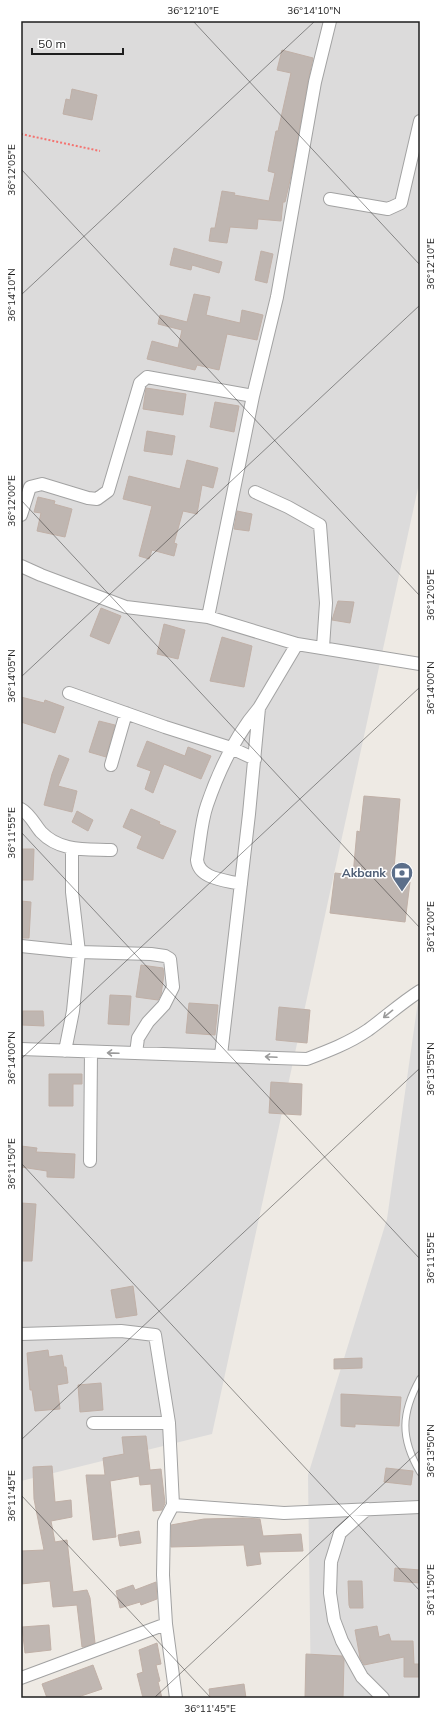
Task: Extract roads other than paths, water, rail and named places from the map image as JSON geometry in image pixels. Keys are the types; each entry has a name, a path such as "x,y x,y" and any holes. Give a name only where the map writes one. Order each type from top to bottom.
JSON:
{"street":[{"path":"208,617 253,396 277,297 315,82 330,21"},
{"path":"330,199 388,209 401,203 420,121"},
{"path":"21,515 30,487 42,484 88,498 97,499 108,491 140,383 147,376 253,396"},
{"path":"255,492 288,507 320,525 326,603 323,647"},
{"path":"21,566 126,608 208,617 297,644 323,647 420,664"},
{"path":"241,884 205,875 198,868 197,860 207,806 231,748 246,723 259,708 297,644"},
{"path":"69,693 231,748 255,760"},
{"path":"221,1055 255,760 259,708"},
{"path":"111,765 126,713"},
{"path":"21,809 53,842 72,849 111,850"},
{"path":"65,1051 73,1011 79,952 72,892 72,849"},
{"path":"21,946 79,952 151,954 165,956 170,959 173,987 164,1005 148,1022 138,1038 136,1053"},
{"path":"21,1049 307,1059 334,1049 367,1030 403,1001 420,991"},
{"path":"90,1161 91,1052"},
{"path":"21,1334 121,1331 155,1335 169,1424 172,1505 164,1522 163,1575 166,1624 176,1698"},
{"path":"93,1422 169,1424"},
{"path":"172,1505 284,1513 420,1507"},
{"path":"367,1509 340,1533 331,1562 330,1593 334,1620 342,1641 362,1677 383,1698"},
{"path":"21,1678 166,1624"}],"lane":[{"path":"420,1379 411,1394 404,1422 409,1448 420,1472"}],"place":[{"name":"Akbank","path":"402,892"}]}
